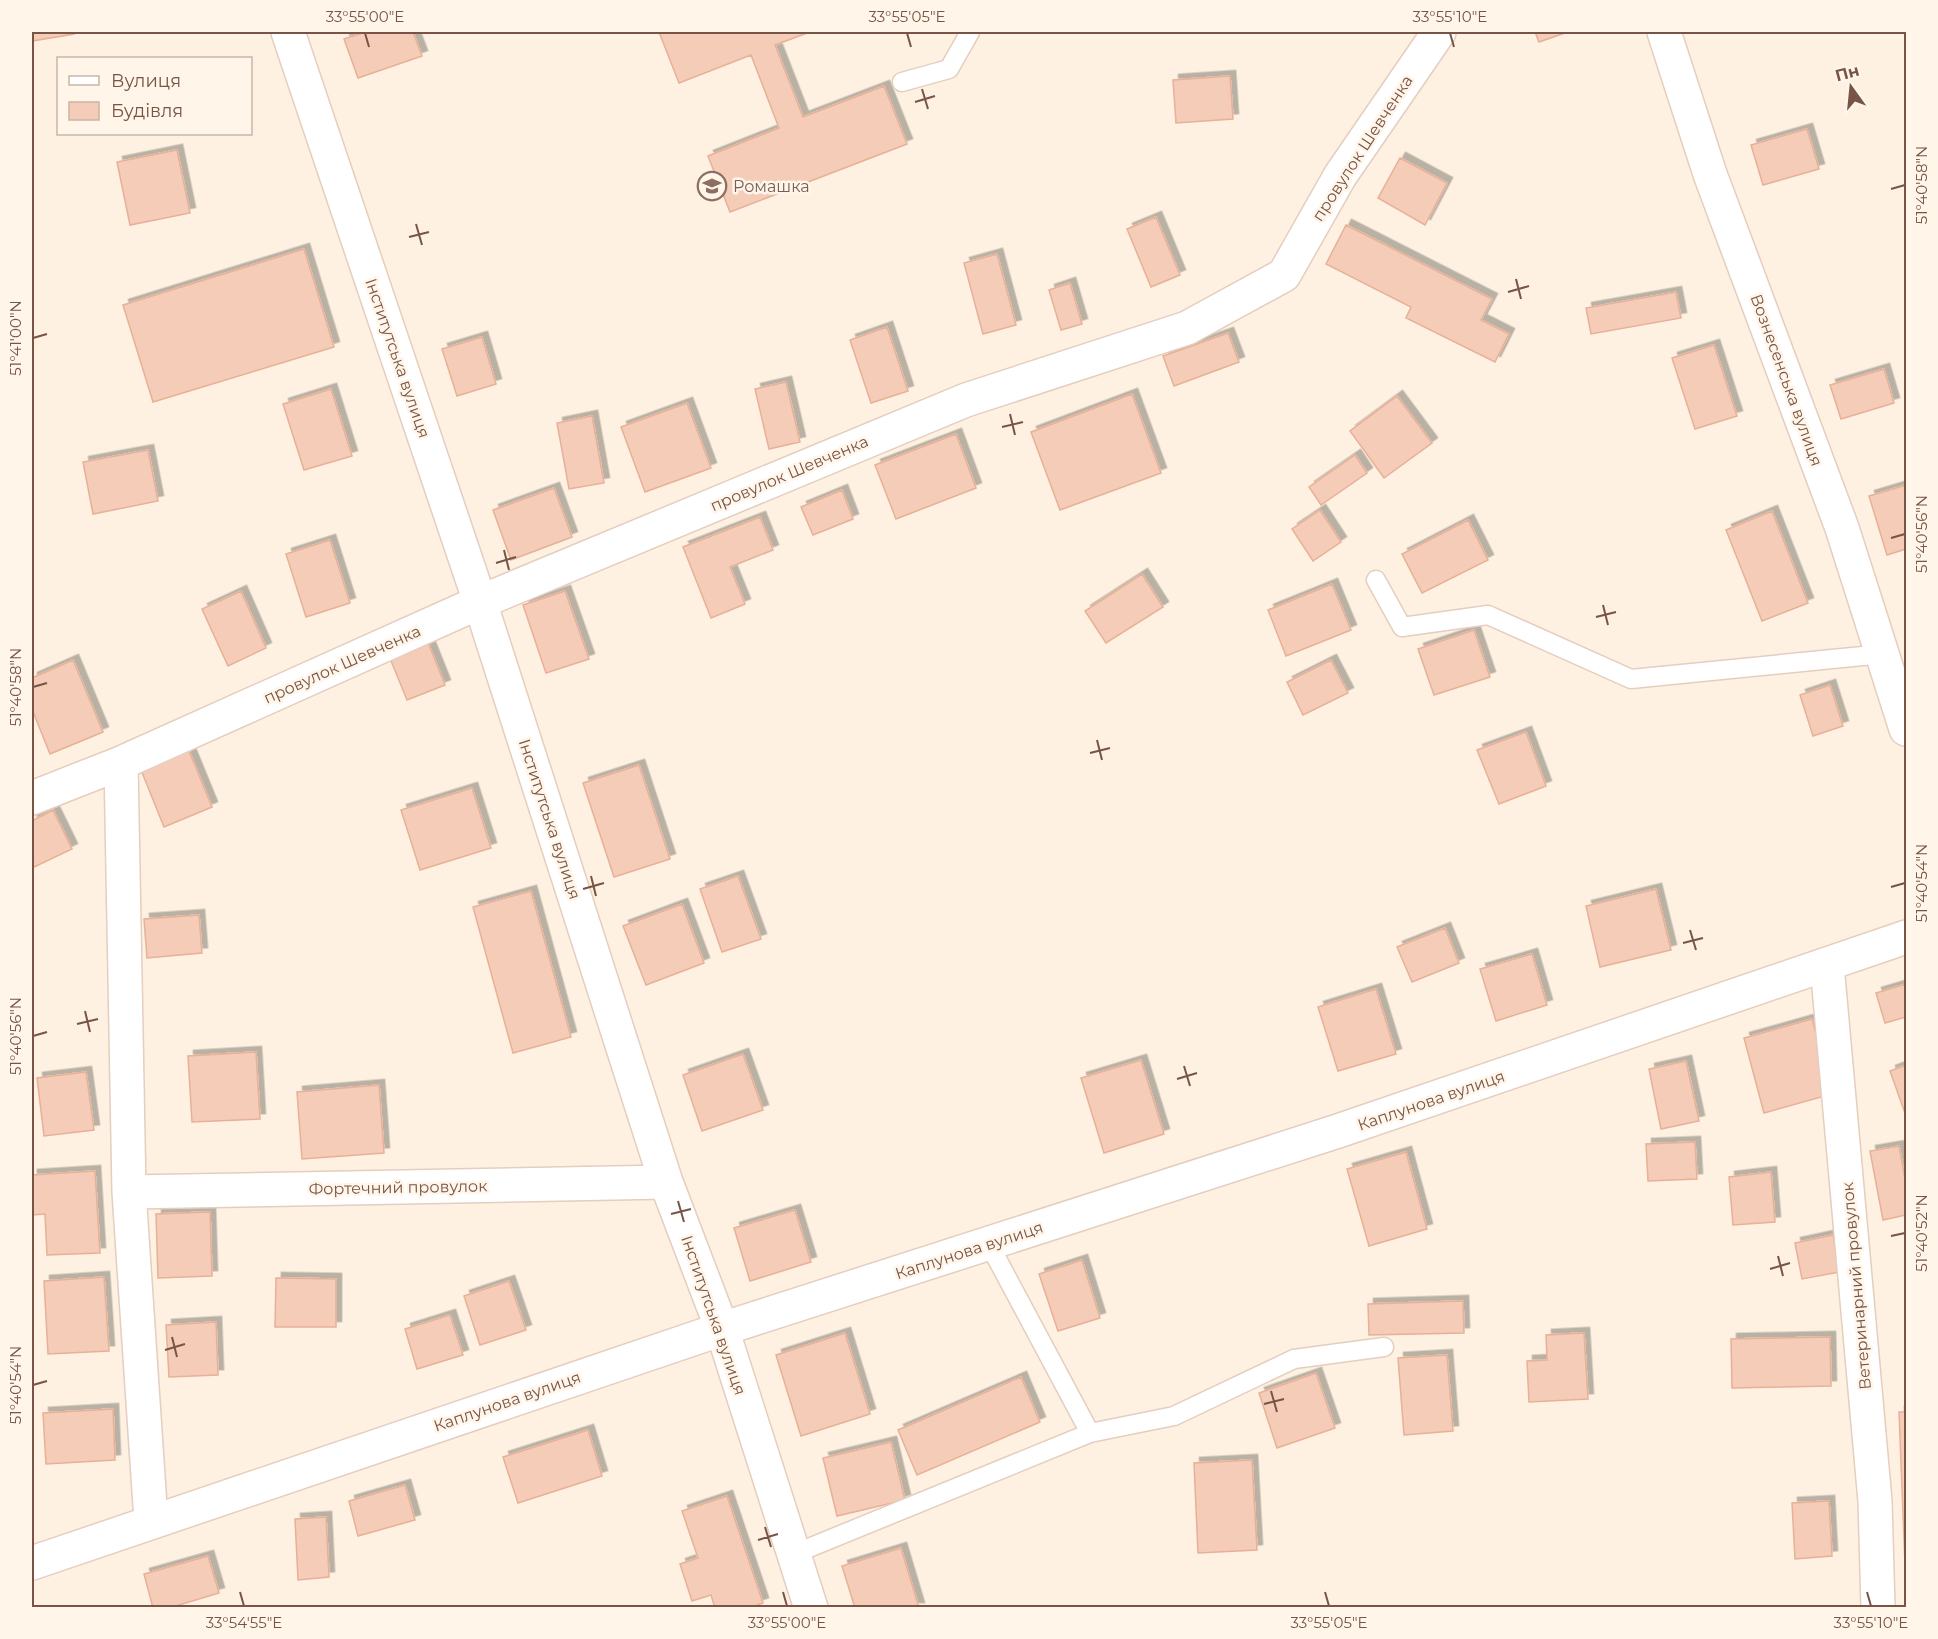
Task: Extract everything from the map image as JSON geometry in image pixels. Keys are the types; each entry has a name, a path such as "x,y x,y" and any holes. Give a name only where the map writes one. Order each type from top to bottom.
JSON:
{"street":[{"name":"Інститутська вулиця","path":"288,32 480,602 666,1182 722,1329 811,1608"},
{"name":"провулок Шевченка","path":"32,798 120,763 480,602 966,400 1187,328 1284,275 1340,176 1439,32"},
{"name":"Вознесенська вулиця","path":"1664,32 1710,174 1842,528 1906,729"},
{"path":"120,763 129,1192 151,1521"},
{"name":"Каплунова вулиця","path":"32,1563 722,1329 1338,1131 1906,937"},
{"name":"Ветеринарний провулок","path":"1827,965 1875,1501 1878,1608"},
{"name":"Фортечний провулок","path":"129,1192 666,1182"}],"lane":[{"path":"902,81 949,69 970,32"},
{"path":"1376,580 1402,627 1488,615 1631,679 1882,654"},
{"path":"989,1244 1090,1433"},
{"path":"794,1554 1090,1433 1174,1416 1294,1359 1384,1347"}],"building":[{"path":"32,32 74,32 74,34 32,41"},
{"path":"365,32 413,32 422,56 358,78 344,39"},
{"path":"659,32 810,32 775,45 803,117 884,86 907,144 730,212 708,156 779,128 751,55 679,83"},
{"path":"1535,32 1568,32 1539,42"},
{"path":"1230,76 1233,119 1176,123 1173,80"},
{"path":"1807,129 1819,169 1763,185 1751,145"},
{"path":"177,150 190,213 130,225 117,162"},
{"path":"1400,158 1447,183 1425,225 1378,198"},
{"path":"1156,217 1180,275 1151,287 1127,229"},
{"path":"1346,225 1492,299 1481,320 1509,334 1495,362 1406,318 1411,307 1326,264"},
{"path":"304,249 334,347 153,402 123,305"},
{"path":"997,254 1016,325 983,334 964,263"},
{"path":"1070,283 1082,324 1061,330 1049,290"},
{"path":"1676,292 1681,318 1591,334 1586,308"},
{"path":"887,327 908,391 871,403 850,340"},
{"path":"1228,333 1239,362 1174,386 1163,356"},
{"path":"482,337 496,384 457,396 442,349"},
{"path":"1714,345 1737,416 1695,429 1672,358"},
{"path":"1884,369 1894,403 1841,419 1830,385"},
{"path":"786,382 800,442 769,449 755,389"},
{"path":"331,389 352,456 304,470 283,404"},
{"path":"1132,394 1161,473 1060,510 1031,432"},
{"path":"1397,396 1432,443 1384,478 1350,431"},
{"path":"687,403 711,468 645,492 621,427"},
{"path":"592,416 604,483 569,489 557,423"},
{"path":"956,434 976,488 896,519 875,465"},
{"path":"148,450 158,501 93,514 83,462"},
{"path":"1355,455 1367,473 1321,505 1309,487"},
{"path":"1906,485 1906,549 1887,555 1869,496"},
{"path":"554,488 572,537 511,560 493,510"},
{"path":"842,490 853,519 813,535 801,507"},
{"path":"1320,510 1341,542 1313,561 1292,529"},
{"path":"1772,511 1808,603 1762,621 1726,530"},
{"path":"760,517 773,550 730,567 745,604 711,618 683,547"},
{"path":"1468,520 1488,560 1422,593 1402,554"},
{"path":"330,540 350,603 306,617 286,554"},
{"path":"1142,574 1163,607 1106,643 1085,611"},
{"path":"1332,584 1351,630 1286,656 1268,610"},
{"path":"241,591 266,648 228,666 202,609"},
{"path":"565,591 589,659 546,673 523,605"},
{"path":"1474,630 1490,677 1434,695 1418,649"},
{"path":"427,640 445,685 407,700 389,656"},
{"path":"73,660 103,732 50,754 32,709 32,678"},
{"path":"1331,660 1348,693 1303,715 1287,682"},
{"path":"1830,685 1843,726 1813,736 1800,695"},
{"path":"1526,732 1546,786 1499,804 1477,750"},
{"path":"187,746 212,807 164,827 139,765"},
{"path":"639,765 670,859 614,877 583,783"},
{"path":"472,788 491,848 420,870 401,810"},
{"path":"53,810 72,849 32,868 32,821"},
{"path":"738,876 761,939 722,952 700,889"},
{"path":"1656,889 1671,950 1600,967 1586,906"},
{"path":"531,891 571,1037 513,1053 473,907"},
{"path":"682,904 704,963 646,985 623,926"},
{"path":"199,915 202,953 147,958 144,919"},
{"path":"1445,928 1459,963 1412,982 1397,947"},
{"path":"1532,954 1547,1005 1496,1021 1480,969"},
{"path":"1906,984 1906,1017 1885,1023 1876,993"},
{"path":"1376,989 1396,1054 1338,1071 1318,1007"},
{"path":"1812,1019 1832,1094 1764,1113 1744,1038"},
{"path":"256,1052 260,1119 192,1122 188,1056"},
{"path":"743,1054 763,1110 702,1131 683,1075"},
{"path":"1141,1060 1164,1134 1104,1153 1081,1078"},
{"path":"1686,1061 1699,1121 1661,1129 1649,1069"},
{"path":"1906,1065 1906,1116 1890,1071"},
{"path":"86,1072 94,1130 44,1136 37,1078"},
{"path":"379,1085 384,1153 302,1159 297,1092"},
{"path":"1695,1142 1697,1179 1648,1181 1646,1144"},
{"path":"1899,1146 1906,1184 1906,1215 1883,1220 1870,1151"},
{"path":"1406,1152 1427,1229 1369,1246 1347,1169"},
{"path":"95,1171 100,1253 47,1255 45,1214 32,1215 32,1175"},
{"path":"1771,1172 1775,1222 1733,1225 1729,1177"},
{"path":"795,1210 811,1262 750,1281 734,1228"},
{"path":"210,1212 212,1276 158,1278 156,1214"},
{"path":"1833,1235 1840,1272 1802,1279 1795,1243"},
{"path":"1082,1260 1100,1318 1058,1331 1039,1274"},
{"path":"104,1277 109,1351 48,1354 44,1281"},
{"path":"276,1278 336,1279 336,1327 275,1327"},
{"path":"509,1281 526,1330 480,1345 464,1296"},
{"path":"1463,1301 1464,1333 1369,1335 1368,1304"},
{"path":"450,1315 463,1355 417,1369 405,1329"},
{"path":"216,1322 218,1375 169,1377 166,1325"},
{"path":"845,1333 870,1414 801,1436 776,1355"},
{"path":"1584,1333 1588,1399 1529,1402 1527,1361 1547,1360 1546,1335"},
{"path":"1830,1337 1831,1386 1732,1388 1731,1339"},
{"path":"1447,1355 1453,1431 1404,1435 1398,1358"},
{"path":"1316,1373 1335,1428 1277,1448 1259,1393"},
{"path":"1021,1377 1040,1422 917,1475 898,1430"},
{"path":"113,1409 115,1460 46,1464 43,1413"},
{"path":"1899,1412 1906,1412 1905,1565"},
{"path":"588,1430 602,1476 518,1503 503,1457"},
{"path":"891,1442 905,1500 837,1516 823,1458"},
{"path":"1252,1460 1257,1550 1198,1553 1194,1463"},
{"path":"405,1485 415,1520 358,1536 349,1501"},
{"path":"727,1496 763,1603 749,1608 715,1608 711,1595 692,1601 680,1564 698,1558 682,1511"},
{"path":"1829,1501 1832,1556 1795,1559 1792,1503"},
{"path":"326,1517 329,1577 298,1580 295,1519"},
{"path":"901,1548 919,1608 855,1608 842,1566"},
{"path":"208,1556 219,1593 169,1608 153,1608 144,1574"}],"place":[{"name":"Ромашка","path":"712,186"}]}
